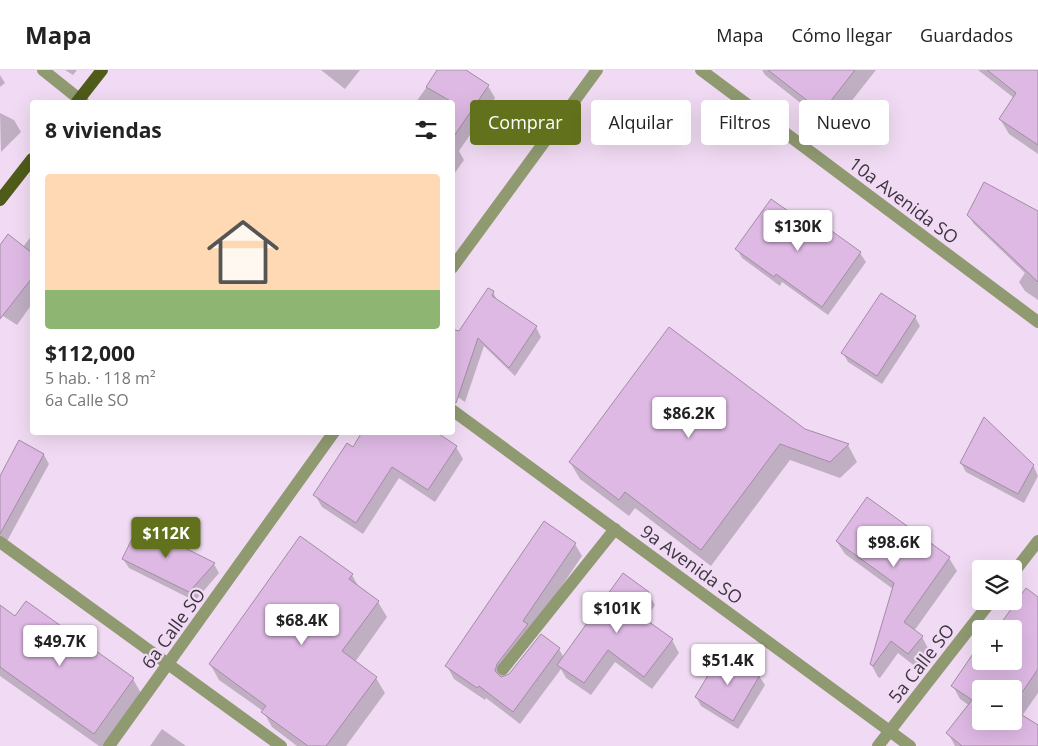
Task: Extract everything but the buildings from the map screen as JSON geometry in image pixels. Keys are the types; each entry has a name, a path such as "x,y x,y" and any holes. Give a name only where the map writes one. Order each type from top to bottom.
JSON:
{"main road":[{"path":"80,100 102,70"},
{"path":"0,200 30,162"}],"street":[{"path":"42,70 78,100"},
{"path":"455,264 597,70"},
{"name":"10a Avenida SO","path":"701,70 1038,322"},
{"name":"9a Avenida SO","path":"455,412 910,746"},
{"name":"6a Calle SO","path":"109,746 332,435"},
{"path":"503,669 615,529"},
{"path":"1022,562 1038,541"},
{"path":"0,542 280,746"},
{"name":"5a Calle SO","path":"878,746 984,610"}]}
